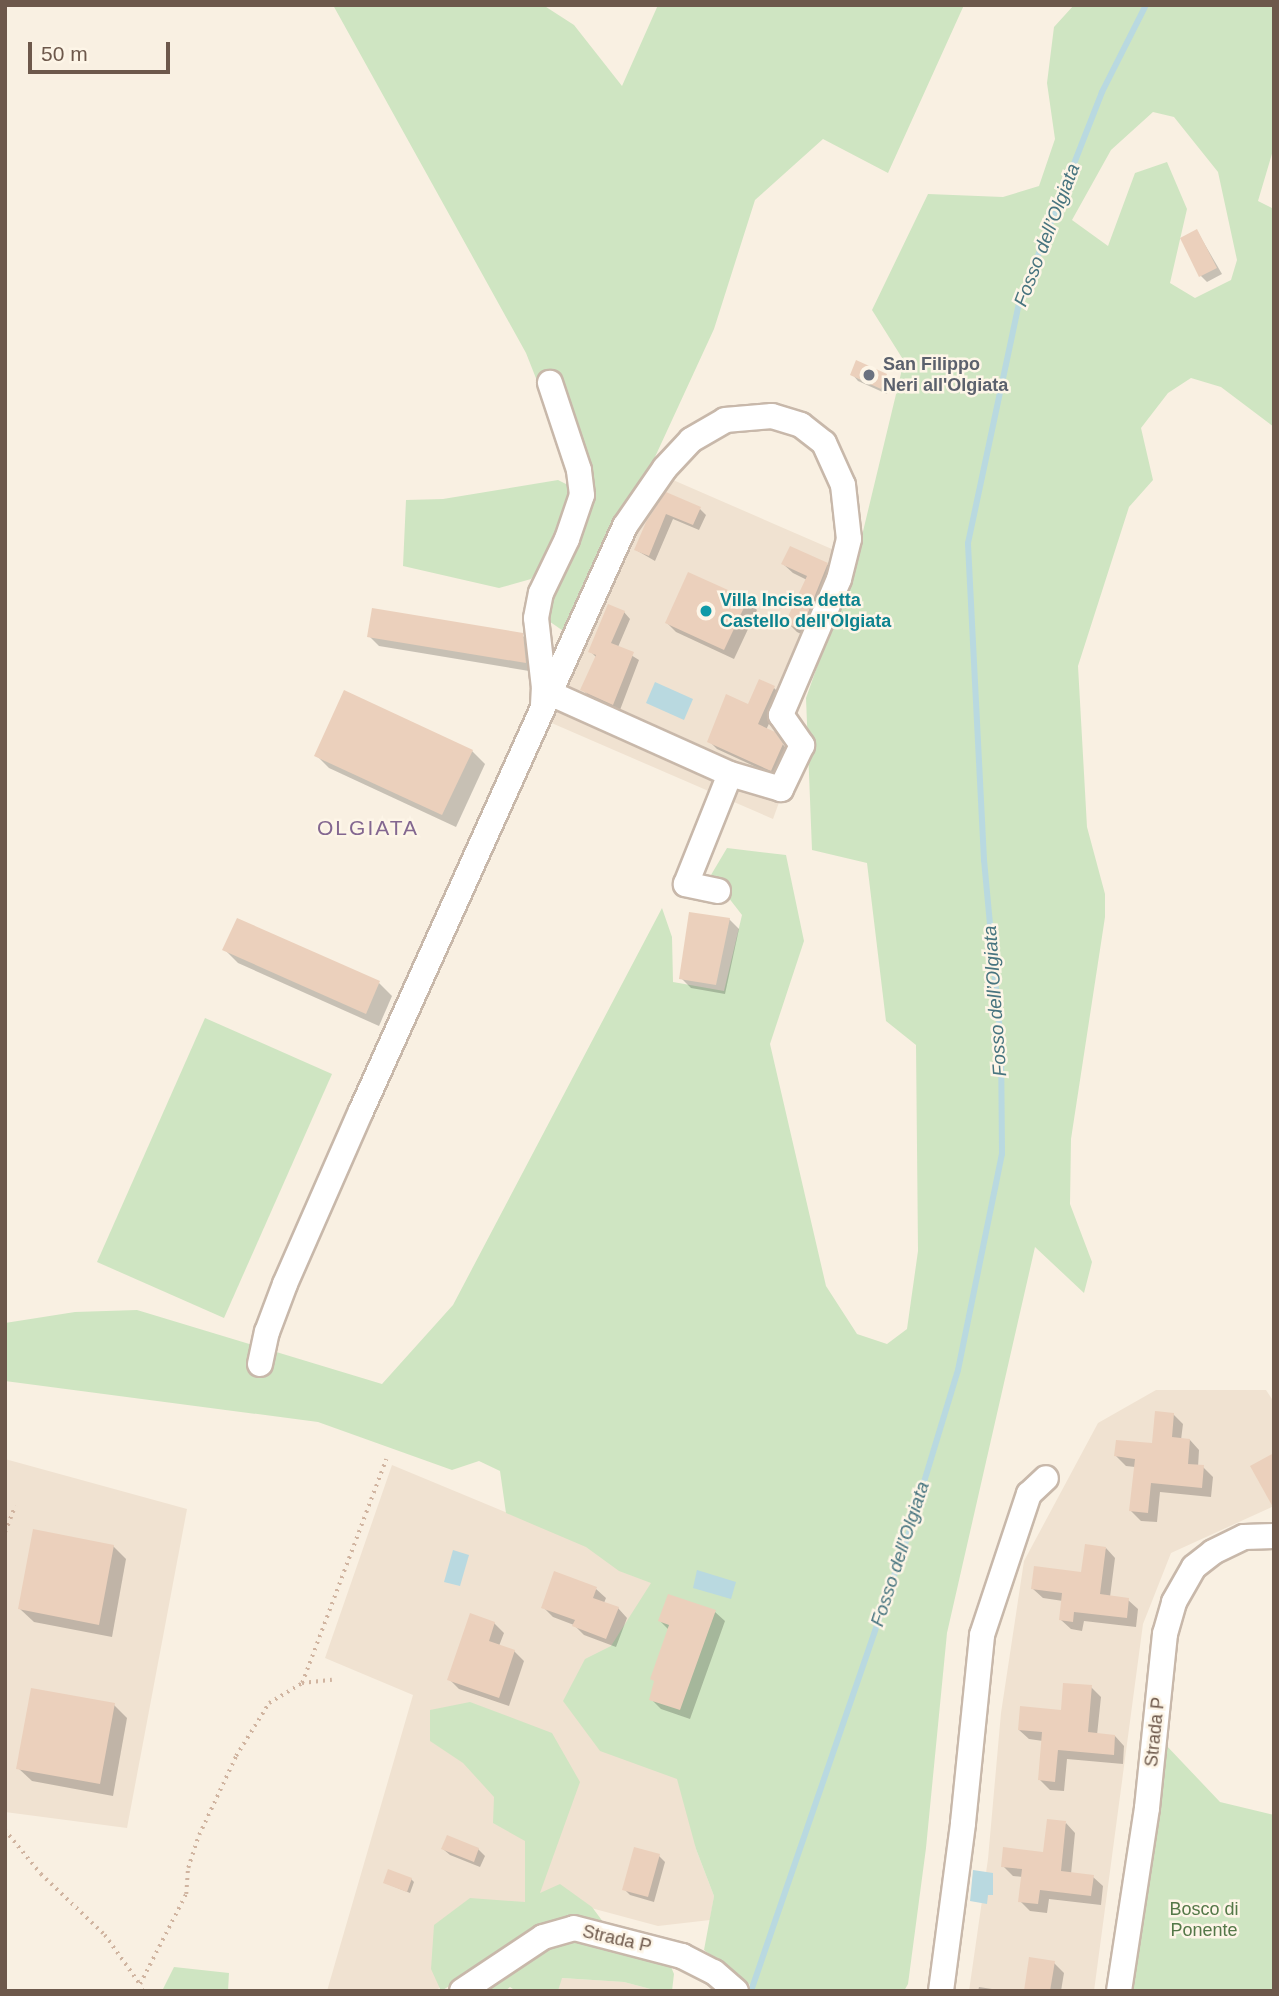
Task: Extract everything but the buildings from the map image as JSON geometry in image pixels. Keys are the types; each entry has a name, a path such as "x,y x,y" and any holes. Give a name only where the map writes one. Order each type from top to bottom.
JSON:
{"street":[{"path":"546,702 536,618 538,605 548,576 567,539 582,495 579,470 550,383"},
{"path":"260,1364 267,1332 285,1284 546,702 625,526 665,468 691,440 725,421 772,416 801,425 824,443 843,485 849,539 839,579 781,715 802,745 781,789 730,774 546,702"},
{"path":"718,891 686,884 730,774"},
{"path":"941,1991 963,1823 982,1635 1028,1494 1046,1478"},
{"name":"Strada P","path":"1119,1991 1128,1944 1165,1634 1171,1610 1186,1578 1213,1552 1244,1537 1274,1536"},
{"name":"Strada P","path":"462,1991 543,1937 574,1928 682,1956 714,1972 736,1991"}],"path":[{"path":"302,1684 386,1459"},
{"path":"5,1532 15,1506"},
{"path":"140,1984 186,1894 188,1868 199,1835 236,1756 269,1703 302,1684 332,1680"},
{"path":"5,1830 41,1874 105,1935 140,1984 142,1991"}],"shaded area":[{"path":"657,473 841,553 794,693 798,750 773,819 547,721"},
{"path":"1156,1390 1266,1390 1274,1402 1274,1506 1171,1553 1143,1624 1094,1991 969,1991 988,1859 1001,1713 1024,1561 1098,1423"},
{"path":"5,1459 187,1509 127,1828 5,1812"},
{"path":"392,1465 652,1573 696,1849 714,1896 710,1920 658,1926 539,1894 525,1902 436,1991 327,1991 413,1695 325,1658"},
{"path":"561,1978 624,1982 658,1991 558,1991"}],"green space":[{"path":"333,5 543,5 574,25 622,86 658,5 964,5 888,173 823,139 755,200 714,329 572,637 543,617 564,532 531,579 499,588 403,566 406,500 443,499 558,480 572,487 575,477 526,353"},
{"path":"1074,5 1274,5 1274,147 1258,201 1274,209 1274,427 1221,387 1191,378 1168,393 1141,428 1153,480 1129,507 1078,666 1087,827 1105,894 1105,917 1071,1139 1070,1204 1092,1262 1084,1293 1035,1247 947,1633 926,1848 908,1984 904,1991 758,1991 704,1950 714,1896 696,1849 677,1779 600,1751 563,1701 585,1659 611,1646 651,1583 619,1571 586,1547 506,1513 500,1471 479,1461 452,1470 318,1422 5,1381 5,1323 75,1312 137,1310 382,1384 453,1305 662,908 672,937 673,982 724,991 742,915 711,875 727,848 786,855 804,941 770,1044 826,1286 857,1334 887,1344 907,1329 918,1251 916,1045 886,1021 867,863 812,850 806,698 859,548 904,361 872,310 928,194 1003,197 1039,186 1055,139 1047,83 1054,27","holes":["1153,112 1174,117 1218,172 1237,260 1231,280 1195,298 1170,283 1187,209 1167,162 1135,173 1108,246 1072,220 1111,150"]},
{"path":"205,1018 332,1074 224,1318 97,1262"},
{"path":"470,1702 552,1733 580,1782 540,1893 560,1884 592,1907 623,1949 662,1945 674,1974 672,1991 658,1991 624,1982 562,1978 558,1991 516,1991 510,1987 505,1991 462,1991 463,1978 441,1991 431,1969 434,1925 470,1898 525,1902 525,1841 493,1823 494,1797 463,1763 430,1741 430,1710"},
{"name":"Bosco di Ponente","path":"1164,1743 1220,1802 1274,1815 1274,1991 1120,1991"},
{"path":"174,1967 229,1973 228,1991 162,1991"}],"water":[{"path":"655,682 693,699 684,720 646,703"},
{"path":"453,1550 469,1555 460,1586 444,1582"},
{"path":"697,1570 736,1582 731,1599 693,1588"},
{"path":"973,1870 993,1873 993,1895 988,1895 987,1904 970,1901"}],"waterway":[{"name":"Fosso dell’Olgiata","path":"751,1991 910,1528 958,1370 1002,1154 1001,1043 984,860 968,543 1019,304 1102,92 1146,5"}],"place":[{"name":"San Filippo Neri all'Olgiata","path":"869,375"},
{"name":"Villa Incisa detta Castello dell'Olgiata","path":"706,611"}],"district":[{"name":"OLGIATA","path":"368,828"}]}
